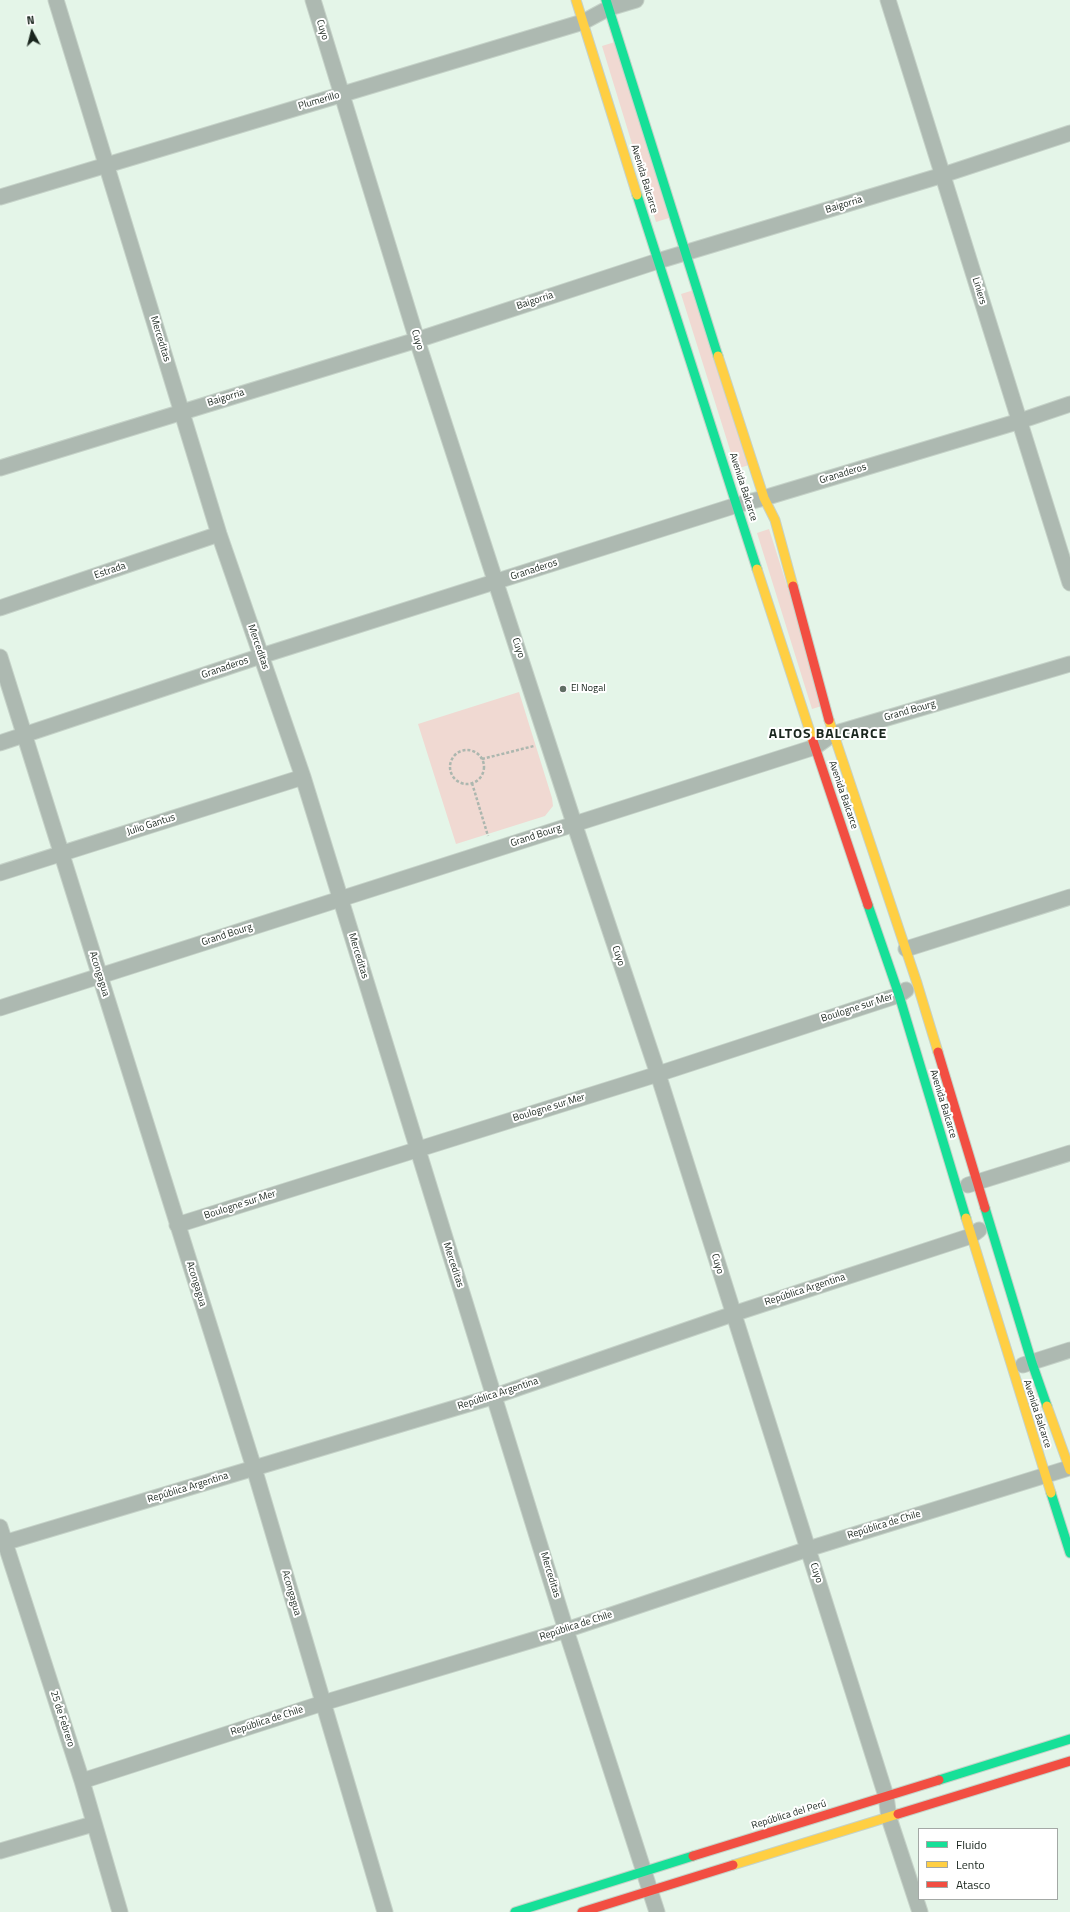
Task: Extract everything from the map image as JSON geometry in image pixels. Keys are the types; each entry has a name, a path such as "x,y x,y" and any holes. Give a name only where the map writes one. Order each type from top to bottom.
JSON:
{"main road":[{"name":"Avenida Balcarce","path":"576,0 658,261 815,747 899,995 1011,1368 1070,1553"},
{"name":"Avenida Balcarce","path":"608,4 685,253 764,498 775,520 833,734 917,982 1032,1363 1070,1469"},
{"name":"República del Perú","path":"515,1912 1070,1739"},
{"path":"582,1912 1070,1761"}],"street":[{"name":"Merceditas","path":"56,0 183,411 219,534 303,777 566,1630 643,1872 658,1912"},
{"name":"Cuyo","path":"313,0 417,340 574,823 658,1074 732,1314 886,1796 889,1818 920,1912"},
{"name":"Plumerillo","path":"0,197 107,163 583,22 608,4 636,0"},
{"name":"Liniers","path":"888,0 1070,583"},
{"name":"Baigorria","path":"0,468 417,340 658,261 943,175 1070,133"},
{"name":"Granaderos","path":"0,743 261,656 738,505 1020,421 1070,404"},
{"name":"Estrada","path":"0,608 219,534"},
{"name":"Acongagua","path":"0,657 254,1468 385,1912"},
{"name":"Grand Bourg","path":"0,1008 815,747 833,734 1070,664"},
{"name":"Julio Gantus","path":"0,873 303,777"},
{"path":"906,949 1070,897"},
{"name":"Boulogne sur Mer","path":"177,1225 658,1074 899,995 917,982"},
{"path":"958,1189 1070,1153"},
{"name":"República Argentina","path":"3,1544 495,1396 732,1314 971,1236 989,1223"},
{"path":"1011,1368 1032,1363 1070,1350"},
{"name":"República de Chile","path":"82,1781 323,1703 566,1630 808,1548 1045,1474 1070,1469"},
{"name":"25 de Febrero","path":"0,1527 3,1544 82,1781 93,1824 120,1912"},
{"path":"0,1851 93,1824"}],"path":[{"path":"482,759 549,743"},
{"path":"464,750 474,752 482,759 484,764 482,775 472,783 464,784 454,778 450,767 454,756 464,750"},
{"path":"472,783 492,850"}],"shaded area":[{"path":"615,42 669,218 656,222 602,46"},
{"path":"694,290 749,465 736,469 681,294"},
{"path":"769,529 825,705 812,709 757,533"},
{"path":"519,692 552,798 553,806 545,816 456,844 418,724"},
{"path":"1033,1386 1052,1447 1047,1449 1027,1387"}],"traffic: fast":[{"path":"606,0 718,356"},
{"path":"637,195 757,569"},
{"path":"868,905 899,995 966,1218"},
{"path":"985,1208 1032,1363 1047,1406"},
{"path":"1051,1493 1070,1553"},
{"path":"939,1780 1070,1739"},
{"path":"515,1912 693,1856"}],"traffic: slow":[{"path":"576,0 637,195"},
{"path":"718,356 764,498 775,520 793,586"},
{"path":"757,569 813,741"},
{"path":"829,720 917,983 938,1052"},
{"path":"966,1218 1051,1493"},
{"path":"1047,1406 1070,1470"},
{"path":"733,1865 898,1814"}],"traffic: jam":[{"path":"793,586 829,720"},
{"path":"813,741 868,905"},
{"path":"938,1052 985,1208"},
{"path":"898,1814 1070,1761"},
{"path":"693,1856 939,1780"},
{"path":"582,1912 733,1865"}],"place":[{"name":"El Nogal","path":"563,689"}],"district":[{"name":"ALTOS BALCARCE","path":"828,735"}]}
